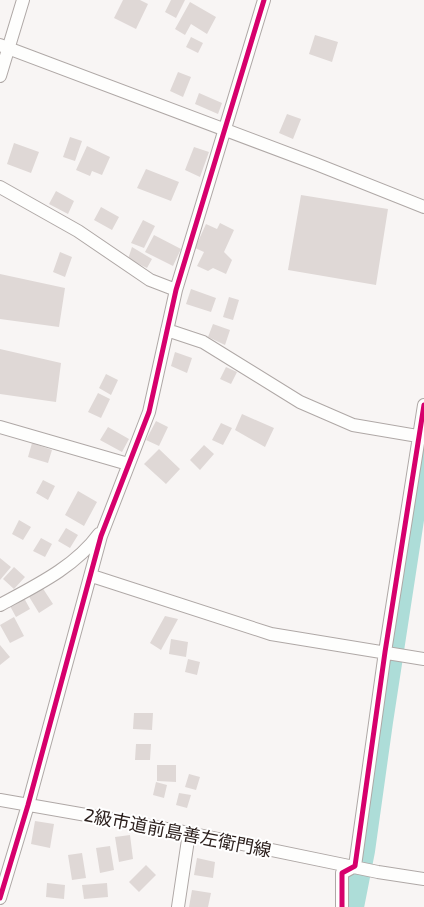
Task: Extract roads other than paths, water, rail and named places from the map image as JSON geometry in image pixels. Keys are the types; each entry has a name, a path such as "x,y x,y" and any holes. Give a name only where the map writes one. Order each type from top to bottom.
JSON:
{"street":[{"path":"0,76 4,46 23,0"},
{"path":"0,898 28,805 105,526 149,412 176,290 264,0"},
{"path":"4,46 424,207"},
{"path":"0,187 78,231 150,280 176,290"},
{"path":"167,330 202,342 300,402 353,426 422,436"},
{"path":"342,907 342,873 355,866 385,652 422,436 424,405"},
{"path":"0,427 128,464"},
{"path":"0,605 49,578 90,546 105,526"},
{"path":"92,576 271,634 424,659"},
{"name":"2級市道前島善左衛門線","path":"0,800 189,833 378,872 424,879"},
{"path":"178,907 189,833"}],"waterway":[{"path":"353,907 364,851 424,448"}]}
